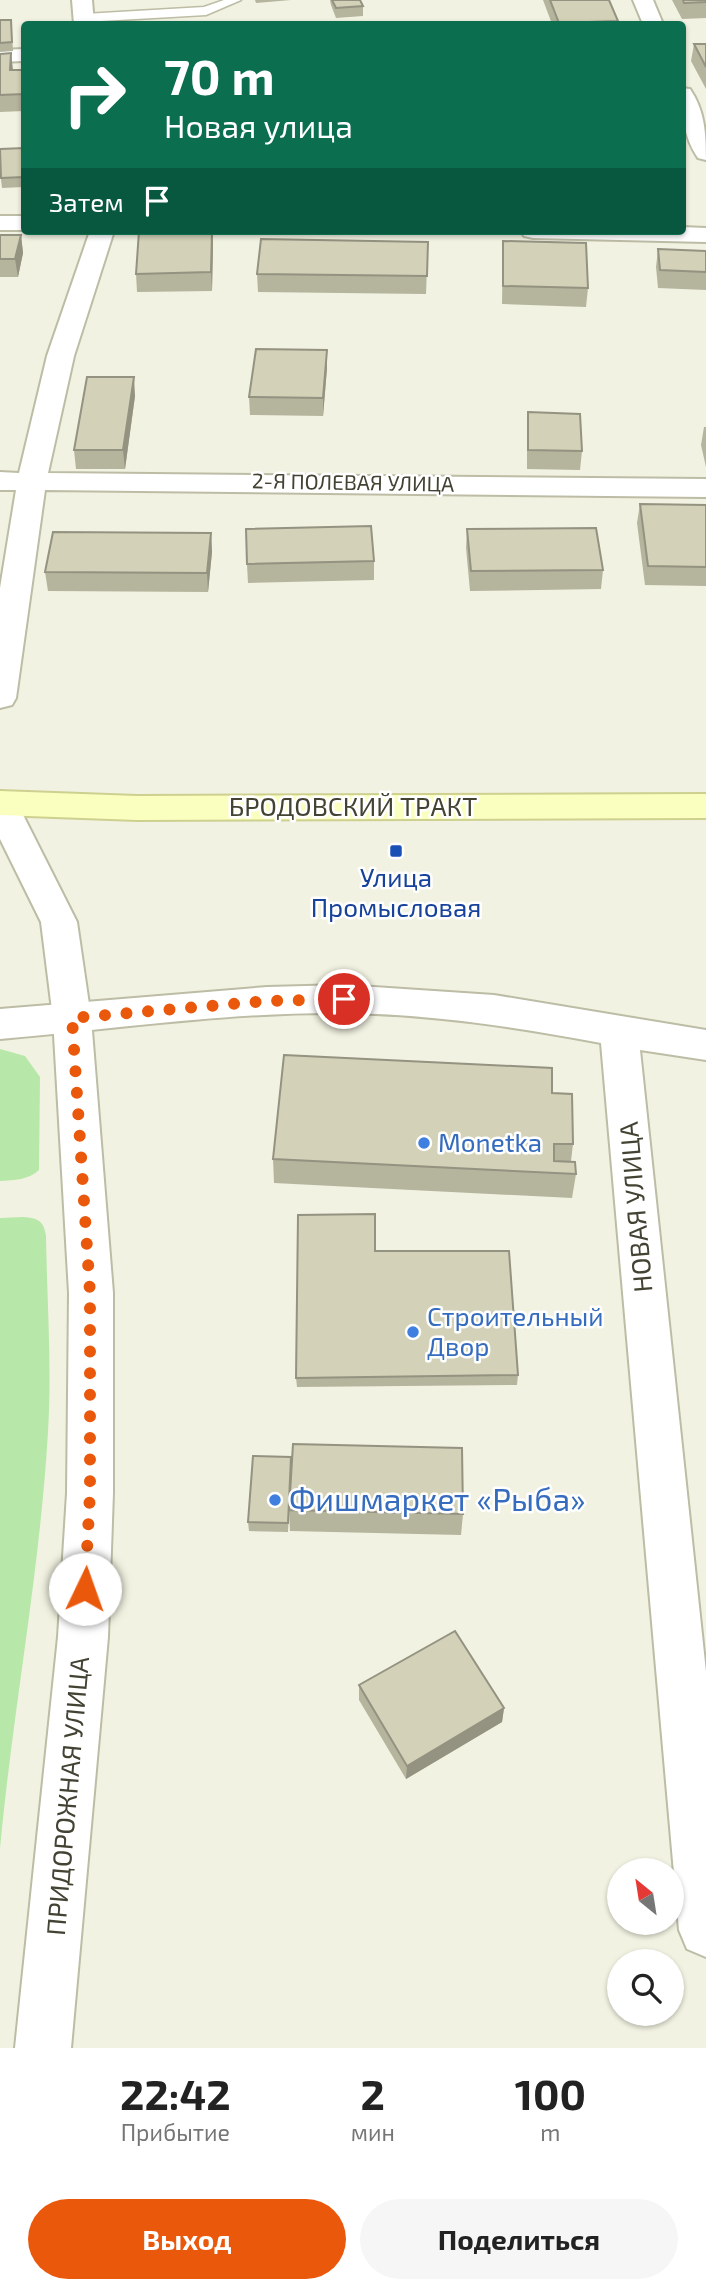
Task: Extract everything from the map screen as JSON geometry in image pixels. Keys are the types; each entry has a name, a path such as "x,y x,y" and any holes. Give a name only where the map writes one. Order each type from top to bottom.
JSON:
{"main road":[{"name":"БРОДОВСКИЙ ТРАКТ","path":"0,803 137,808 706,807"}],"street":[{"path":"643,0 652,21"},
{"path":"0,56 21,55"},
{"path":"686,104 706,153"},
{"path":"0,223 21,223"},
{"path":"0,698 33,480 49,399 82,286 101,235"},
{"path":"686,235 706,235"},
{"name":"2-Я ПОЛЕВАЯ УЛИЦА","path":"0,481 706,488"},
{"name":"ПРИДОРОЖНАЯ УЛИЦА","path":"0,803 59,922 72,1018 90,1293 90,1493 83,1637 43,2048"},
{"path":"0,1024 267,1001 344,999 494,1009 706,1045"},
{"name":"НОВАЯ УЛИЦА","path":"619,1032 706,1930"}],"lane":[{"path":"83,14 206,12 235,0"}],"green space":[{"path":"0,1049 25,1056 40,1077 39,1170 26,1178 0,1181"},
{"path":"23,1217 39,1221 46,1236 49,1408 39,1536 0,1848 0,1218"}],"building":[{"path":"332,0 360,0 363,6 336,8"},
{"path":"550,0 609,0 618,21 558,21"},
{"path":"683,0 706,0 706,2 684,3"},
{"path":"0,20 11,20 12,42 0,43"},
{"path":"694,44 706,44 706,67"},
{"path":"11,53 10,70 21,70 21,94 0,95 0,54"},
{"path":"21,148 21,177 1,178 0,149"},
{"path":"0,235 21,235 15,259 0,259"},
{"path":"139,235 212,235 211,272 136,274"},
{"path":"261,239 428,242 427,276 257,274"},
{"path":"503,241 586,243 588,288 503,286"},
{"path":"658,249 706,251 706,272 660,270"},
{"path":"256,349 327,350 323,398 249,397"},
{"path":"87,377 134,377 123,450 74,450"},
{"path":"528,412 580,414 582,451 528,450"},
{"path":"640,504 706,505 706,567 648,566"},
{"path":"371,526 374,561 247,564 246,529"},
{"path":"596,528 603,570 471,571 467,529"},
{"path":"53,532 211,533 207,573 45,572"},
{"name":"Monetka","path":"284,1055 552,1068 552,1093 572,1094 573,1144 554,1144 554,1161 575,1162 576,1174 273,1159"},
{"path":"375,1214 375,1251 509,1251 518,1375 296,1378 298,1215"},
{"path":"293,1444 462,1448 463,1514 289,1510"},
{"path":"253,1456 291,1457 288,1523 248,1522"},
{"path":"455,1631 504,1708 407,1766 359,1685"}],"place":[{"name":"Улица Промысловая","path":"396,851"},
{"name":"Monetka","path":"424,1143"},
{"name":"Строительный Двор","path":"413,1332"},
{"name":"Фишмаркет «Рыба»","path":"275,1500"}],"route":[{"path":"85,1589 90,1493 90,1293 72,1018 267,1001 344,999"}]}
